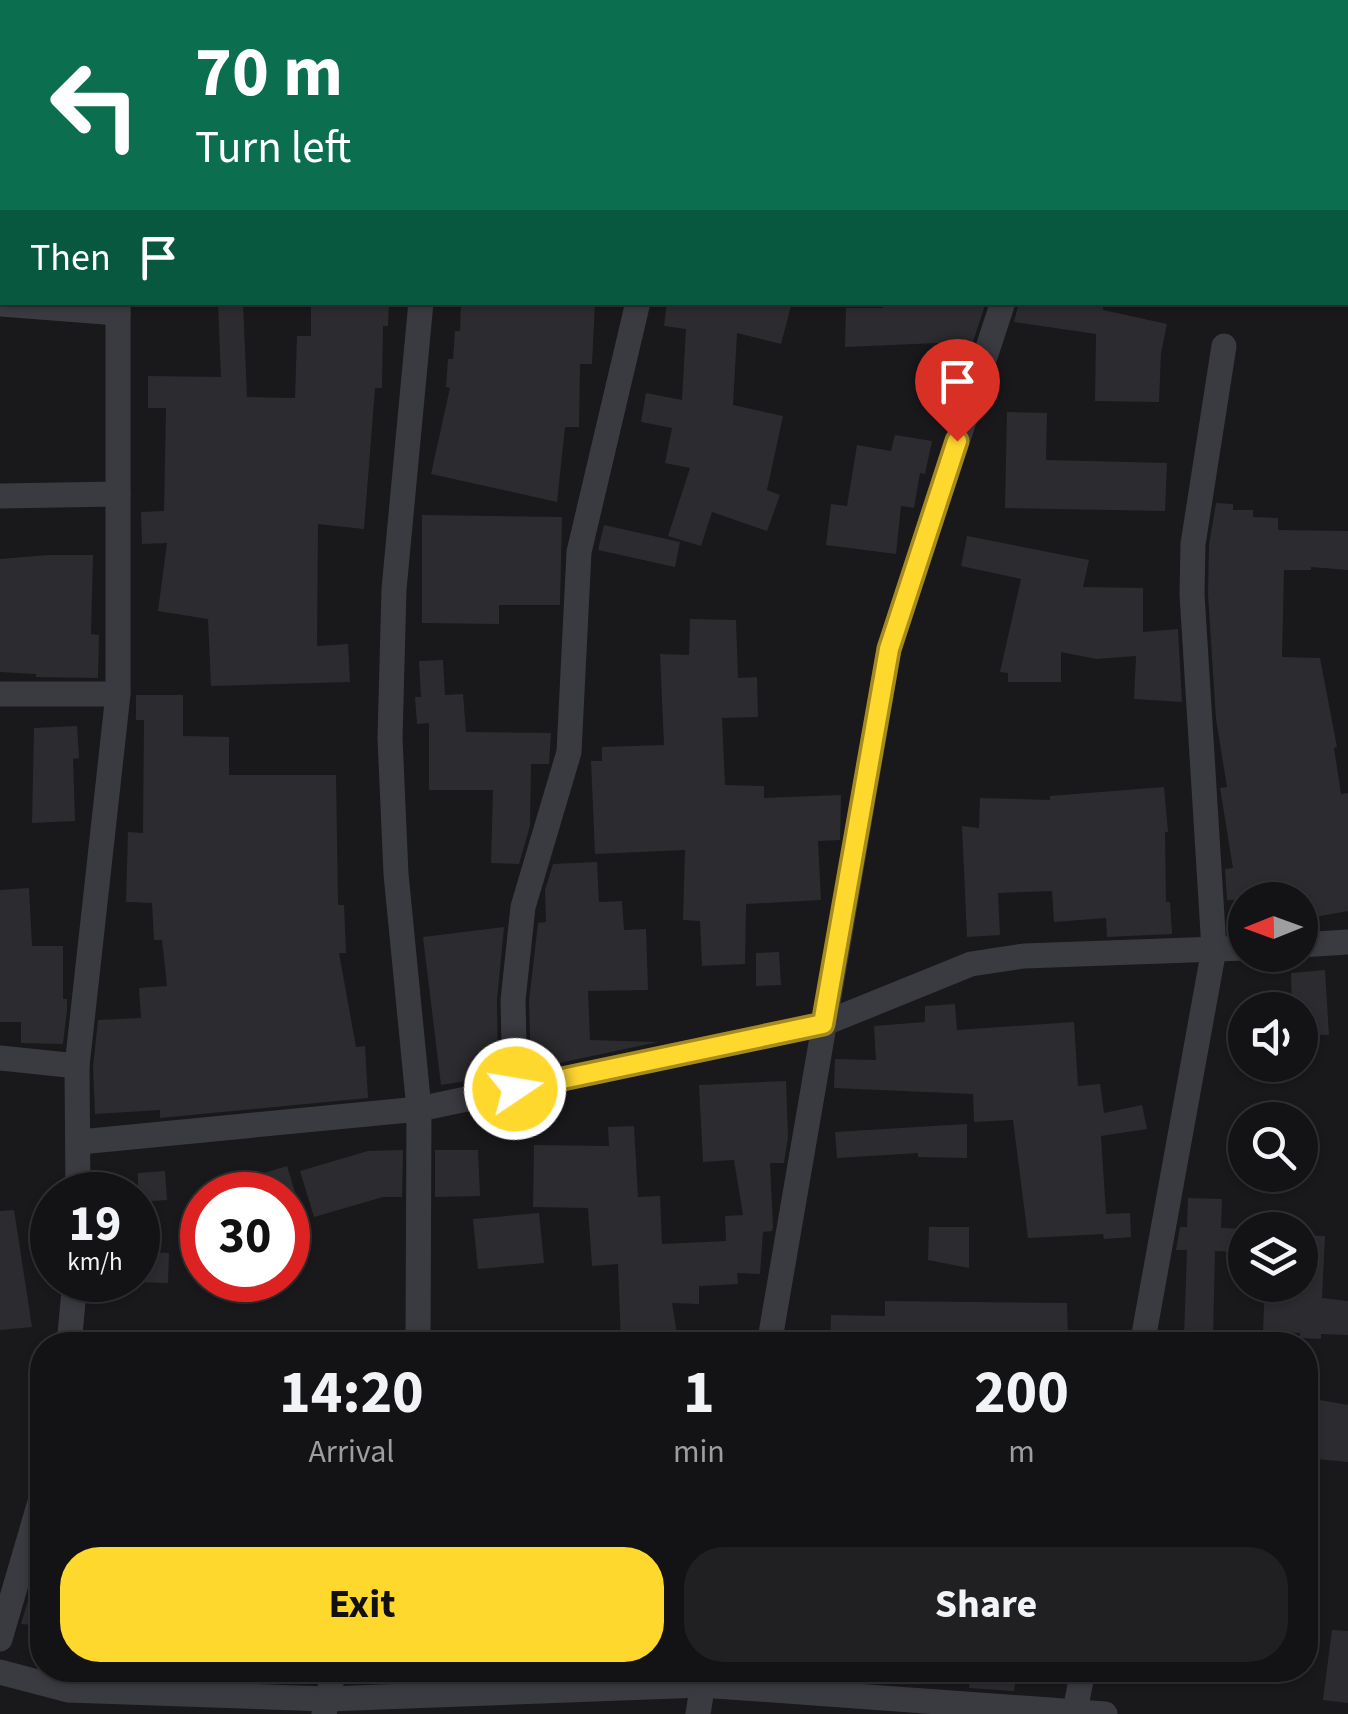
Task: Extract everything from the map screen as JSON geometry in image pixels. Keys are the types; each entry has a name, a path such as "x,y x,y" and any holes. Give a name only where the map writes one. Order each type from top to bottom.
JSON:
{"street":[{"path":"30,305 118,308 118,694 77,1066 79,1172"},
{"path":"418,1332 418,1109 396,874 390,738 394,588 421,305"},
{"path":"515,1089 515,968 527,892 569,752 578,552 637,305"},
{"path":"771,1332 889,649 1001,305"},
{"path":"1144,1332 1214,949 1192,594 1193,544 1224,346"},
{"path":"0,496 118,494"},
{"path":"0,694 118,694"},
{"path":"1318,944 1348,942"},
{"path":"80,1142 418,1109 823,1024 971,964 1024,956 1228,949"},
{"path":"0,1058 77,1066"},
{"path":"70,1332 73,1302"},
{"path":"0,1639 30,1536"},
{"path":"0,1672 66,1702 325,1706 650,1682"},
{"path":"698,1714 703,1682"},
{"path":"743,1682 1039,1712 1106,1714"},
{"path":"1076,1711 1081,1682"}],"building":[{"path":"218,305 243,305 247,397 295,398 297,336 311,336 311,305 389,305 388,326 383,326 382,388 375,388 364,529 318,524 317,646 348,644 350,682 211,686 208,619 158,611 167,543 142,544 141,512 164,511 166,408 148,408 148,376 221,377"},
{"path":"461,305 595,305 592,364 580,364 579,427 565,427 557,502 431,474 450,388 446,387 448,359 453,359 455,331 460,331"},
{"path":"667,305 791,305 781,344 737,333 733,405 783,416 767,490 780,495 767,531 712,512 701,546 668,536 690,468 665,463 672,428 641,422 646,393 682,400 686,329 664,326"},
{"path":"985,305 968,357 937,351 938,343 845,347 846,308"},
{"path":"1018,305 1103,305 1103,310 1167,324 1161,353 1159,402 1095,401 1096,334 1014,322"},
{"path":"1007,412 1047,413 1046,460 1167,463 1165,511 1005,508"},
{"path":"895,435 932,441 925,474 920,473 914,508 901,506 896,554 826,545 831,504 847,506 857,445 891,451"},
{"path":"1216,503 1233,504 1233,510 1253,510 1253,517 1278,518 1278,530 1348,531 1348,570 1284,570 1282,657 1320,658 1337,747 1334,748 1341,794 1348,793 1348,911 1318,916 1318,882 1228,882 1227,900 1225,869 1233,868 1220,788 1227,787 1216,719 1209,545"},
{"path":"422,515 562,517 560,605 499,605 499,624 422,623"},
{"path":"604,525 680,542 675,567 598,550"},
{"path":"967,536 1089,560 1083,587 1143,588 1143,632 1178,629 1182,702 1134,699 1136,656 1096,659 1061,652 1061,682 1008,682 1008,673 1000,672 1021,579 961,566"},
{"path":"93,555 91,634 99,635 98,678 0,672 0,559"},
{"path":"690,619 736,620 738,678 757,677 758,717 722,718 725,785 764,786 764,798 841,795 840,840 818,841 821,900 746,904 745,964 702,966 700,921 683,920 685,850 595,854 591,761 602,761 602,747 664,745 660,654 689,655"},
{"path":"443,660 445,695 463,694 466,732 551,733 549,764 531,764 530,826 519,864 491,863 493,790 429,790 429,723 417,724 415,697 421,697 419,661"},
{"path":"136,695 183,695 183,736 229,737 229,775 336,775 338,905 344,905 346,953 339,953 356,1047 365,1046 368,1098 160,1118 160,1110 95,1114 93,1067 98,1020 141,1018 139,988 167,986 162,940 154,940 152,903 126,902 128,832 143,833 144,720 136,720"},
{"path":"77,726 79,758 73,759 75,821 32,823 34,728"},
{"path":"1164,787 1168,832 1166,902 1170,902 1172,934 1107,937 1106,918 1054,922 1052,891 998,893 1000,935 967,937 962,826 979,828 980,798 1050,800 1050,796"},
{"path":"597,862 599,902 622,901 624,930 646,929 648,990 588,991 590,1040 658,1042 531,1069 529,1001 538,923 546,922 545,890 553,864"},
{"path":"29,888 32,946 63,946 63,999 67,999 67,1010 63,1044 21,1043 21,1022 0,1022 0,890"},
{"path":"504,927 497,1000 498,1076 441,1085 423,937"},
{"path":"779,952 781,985 756,986 756,953"},
{"path":"1325,970 1329,1035 1318,1035 1318,992 1292,992 1291,973"},
{"path":"955,1004 957,1030 1074,1022 1078,1086 1100,1084 1104,1113 1142,1105 1147,1129 1101,1136 1106,1214 1130,1213 1131,1237 1104,1239 1103,1234 1028,1238 1013,1120 974,1122 973,1094 834,1088 835,1059 876,1060 874,1026 925,1022 925,1006"},
{"path":"786,1081 788,1137 784,1163 770,1163 773,1227 772,1231 763,1232 760,1274 737,1273 738,1284 699,1286 699,1304 672,1303 677,1332 621,1332 618,1264 592,1266 588,1208 533,1207 534,1145 609,1146 608,1127 634,1126 638,1197 660,1196 662,1244 726,1241 725,1216 743,1215 734,1160 703,1162 699,1085"},
{"path":"967,1124 967,1158 918,1157 918,1153 837,1158 835,1132"},
{"path":"403,1150 402,1197 383,1197 314,1217 310,1172 300,1171 368,1151"},
{"path":"435,1150 478,1150 480,1196 435,1197"},
{"path":"287,1166 289,1172 267,1172"},
{"path":"165,1171 167,1200 160,1200 160,1172 152,1172"},
{"path":"1188,1198 1222,1199 1221,1228 1228,1228 1228,1251 1215,1251 1213,1332 1184,1332 1187,1250 1176,1250 1180,1227 1187,1227"},
{"path":"14,1210 32,1327 0,1330 0,1211"},
{"path":"539,1213 544,1263 478,1269 473,1219"},
{"path":"929,1227 969,1227 969,1268 928,1260"},
{"path":"1318,1236 1325,1236 1322,1298 1348,1301 1348,1335 1321,1334 1321,1339 1318,1332 1263,1331 1264,1302 1318,1302"},
{"path":"160,1253 169,1253 168,1283 160,1283"},
{"path":"885,1301 1067,1303 1068,1332 830,1332 831,1315 885,1316"},
{"path":"1318,1400 1348,1405 1348,1462 1318,1459"},
{"path":"30,1594 30,1625 21,1624"},
{"path":"1332,1630 1348,1631 1348,1703 1323,1700"},
{"path":"970,1682 1015,1682 1014,1691 969,1688"}],"route":[{"path":"515,1089 823,1024 889,649 957,441"}]}
